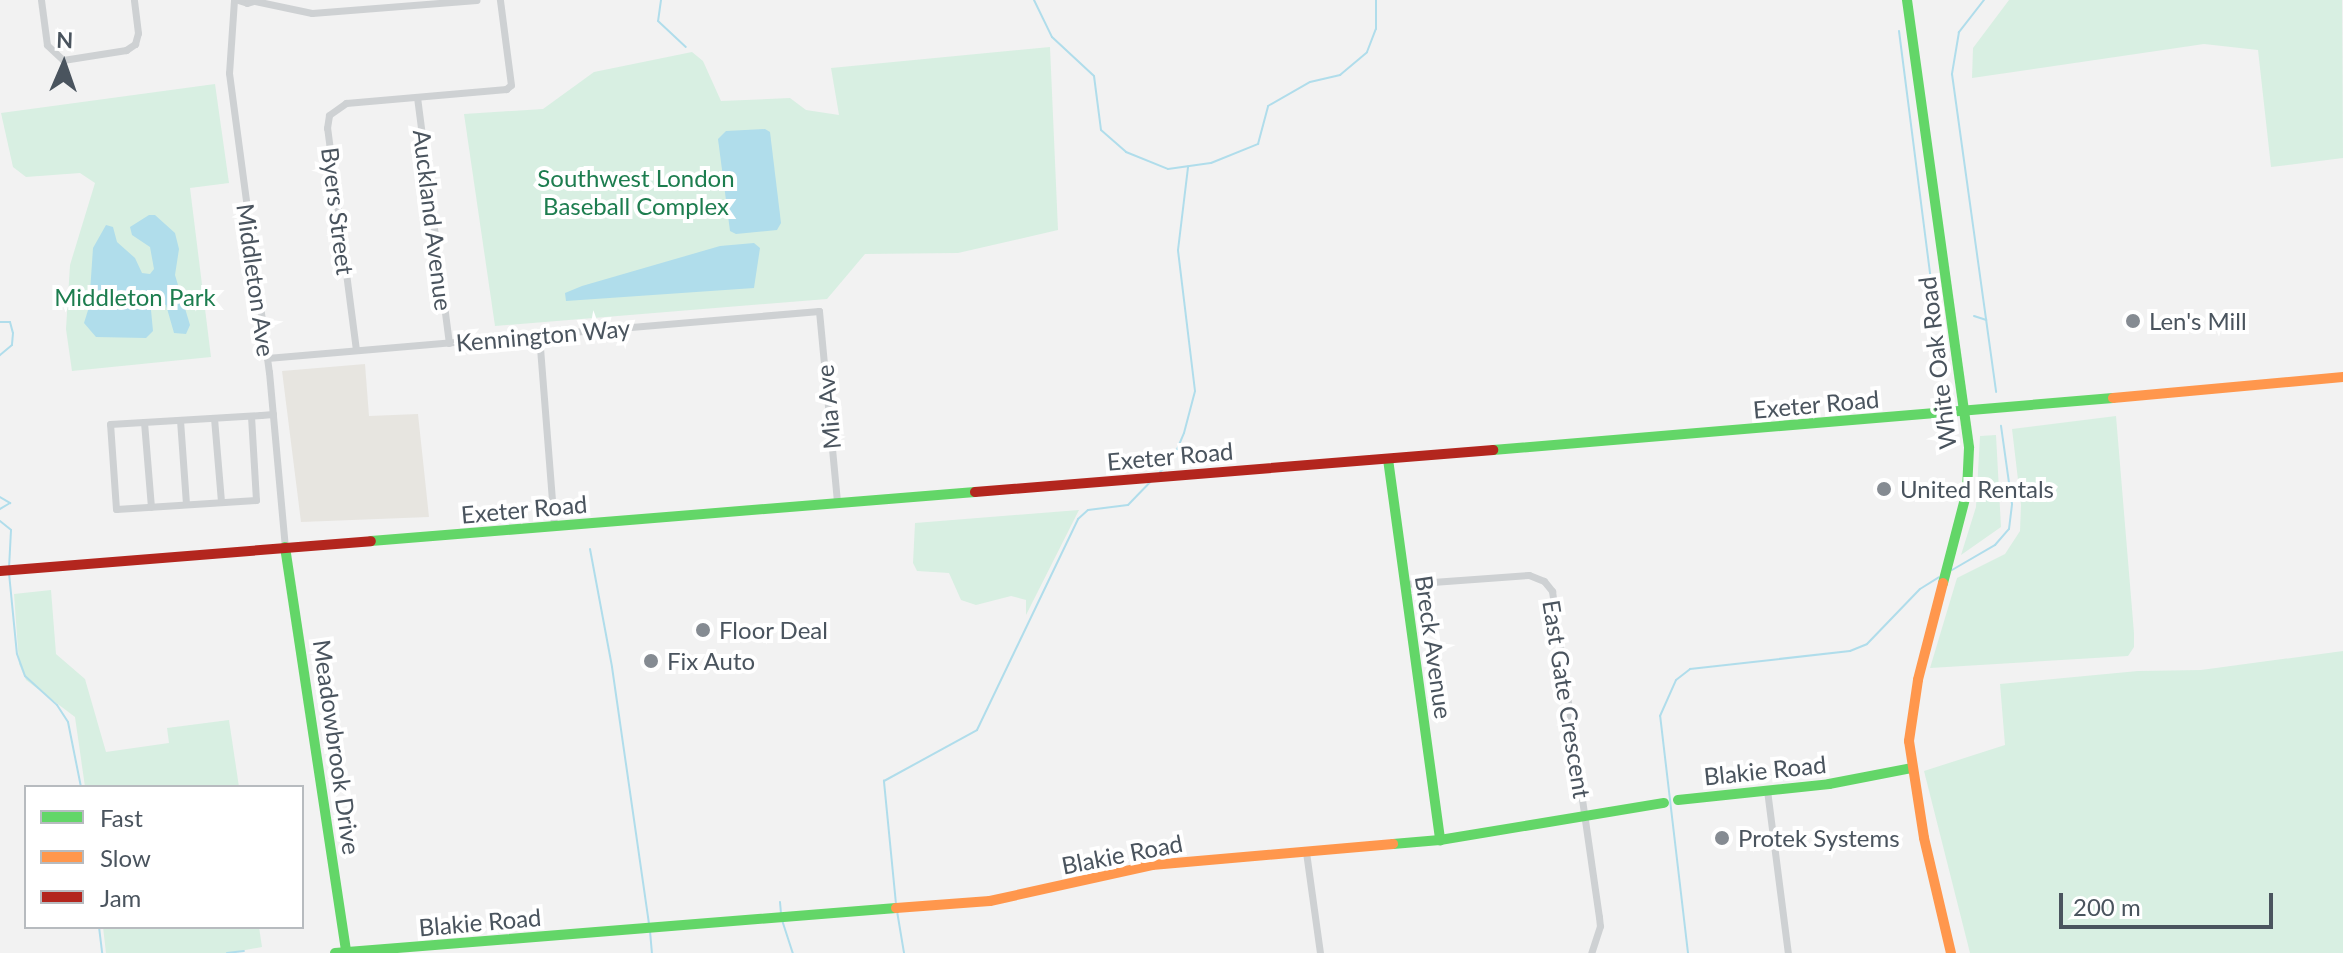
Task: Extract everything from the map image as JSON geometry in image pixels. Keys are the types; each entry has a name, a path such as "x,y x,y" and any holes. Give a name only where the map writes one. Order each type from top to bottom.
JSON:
{"street":[{"path":"41,0 47,45 63,60 126,50 135,44 138,33 134,0"},
{"path":"236,0 275,2 312,13 476,0"},
{"name":"Middleton Ave","path":"236,0 229,73 267,358 285,547"},
{"name":"Byers Street","path":"356,350 327,128 329,115 346,103 506,89 511,85 500,0"},
{"name":"White Oak Road","path":"1907,0 1969,448 1967,491 1913,705 1909,741 1951,953"},
{"path":"234,13 253,1"},
{"name":"Auckland Avenue","path":"417,97 449,343"},
{"name":"Kennington Way","path":"267,358 819,311"},
{"name":"Mia Ave","path":"819,311 837,503"},
{"path":"539,335 554,526"},
{"name":"Exeter Road","path":"0,571 1388,459 2343,377"},
{"path":"251,416 256,500 116,509 110,424 273,414"},
{"path":"214,418 221,502"},
{"path":"180,420 186,504"},
{"path":"144,422 151,507"},
{"name":"Breck Avenue","path":"1388,459 1440,840"},
{"name":"Meadowbrook Drive","path":"285,547 346,952"},
{"name":"East Gate Crescent","path":"1405,584 1529,575 1547,584 1553,595 1585,816"},
{"name":"Blakie Road","path":"335,953 990,901 1152,865 1440,840 1678,800 1829,784 1912,768"},
{"path":"1767,790 1788,953"},
{"path":"1585,816 1600,926 1591,953"},
{"path":"1306,852 1320,953"}],"shaded area":[{"path":"365,364 369,416 418,414 429,517 301,522 282,371"}],"green space":[{"path":"2009,0 2342,0 2343,158 2271,167 2258,50 2204,44 1972,78 1973,48"},
{"name":"Southwest London Baseball Complex","path":"1050,47 1058,230 958,253 865,254 827,299 495,326 464,114 543,109 594,72 692,52 703,61 721,101 790,98 806,110 839,115 831,68"},
{"name":"Middleton Park","path":"215,84 229,183 190,188 211,357 72,371 66,329 70,265 95,183 80,173 26,177 13,167 1,113"},
{"path":"2116,416 2134,633 2134,647 2128,656 1930,668 1957,578 2005,554 2020,531 2021,505 2012,429"},
{"path":"1996,435 2001,527 1961,555 1976,507 1980,436"},
{"path":"1079,510 1026,615 1026,600 1011,596 976,605 961,600 949,573 917,571 913,563 915,523"},
{"path":"51,590 56,654 85,679 106,752 169,743 167,728 229,720 239,785 85,785 75,717 26,680 19,664 14,594"},
{"path":"2343,651 2343,953 1970,953 1924,771 2005,745 2000,684 2138,671 2201,670"},
{"path":"103,929 259,929 262,947 229,953 106,953"}],"water":[{"path":"765,129 770,132 781,223 777,230 736,234 730,231 718,139 726,131"},
{"path":"149,215 155,215 175,233 179,249 175,275 190,325 186,334 174,333 166,305 159,303 151,310 153,331 146,338 96,337 84,323 89,307 93,248 106,225 113,227 117,242 135,258 142,273 150,274 154,269 150,247 132,235 130,227"},
{"path":"754,243 760,248 754,288 566,301 565,293 582,286 720,246"}],"waterway":[{"path":"661,0 658,21 686,47"},
{"path":"1034,0 1052,37 1094,76 1101,130 1126,152 1168,169 1211,163 1258,144 1268,106 1310,82 1340,75 1367,52 1376,29 1376,0"},
{"path":"1984,0 1959,32 1952,74 1996,392"},
{"path":"1899,31 1934,303"},
{"path":"1160,472 1173,459 1184,433 1195,391 1178,250 1188,167"},
{"path":"1974,316 1986,320"},
{"path":"0,322 10,322 13,333 12,345 0,355"},
{"path":"1952,570 1995,545 2009,529 2012,504 2001,426"},
{"path":"896,904 884,781 977,730 1078,519 1088,510 1128,505 1150,482"},
{"path":"0,497 10,503 0,509"},
{"path":"0,521 11,530 9,567"},
{"path":"590,549 612,667 649,925"},
{"path":"9,573 17,654 25,676 57,705 68,722 81,785"},
{"path":"1688,953 1660,716 1676,680 1690,669 1850,651 1867,644 1920,589 1939,577"},
{"path":"780,902 781,914"},
{"path":"897,911 904,953"},
{"path":"782,920 793,953"},
{"path":"99,929 102,953"},
{"path":"650,931 652,953"},
{"path":"227,953 244,951"}],"traffic: fast":[{"path":"1907,0 1969,448 1967,491 1943,583"},
{"path":"1493,450 2113,398"},
{"path":"1388,459 1440,840"},
{"path":"371,541 975,492"},
{"path":"285,547 346,952"},
{"path":"1678,800 1829,784 1912,768"},
{"path":"1393,844 1440,840 1664,803"},
{"path":"335,953 896,908"}],"traffic: slow":[{"path":"2113,398 2343,377"},
{"path":"1943,583 1918,680 1909,741 1924,838 1951,953"},
{"path":"896,908 990,901 1152,865 1393,844"}],"traffic: jam":[{"path":"975,492 1493,450"},
{"path":"0,571 371,541"}],"place":[{"name":"Len's Mill","path":"2133,321"},
{"name":"United Rentals","path":"1884,489"},
{"name":"Floor Deal","path":"703,630"},
{"name":"Fix Auto","path":"651,661"},
{"name":"Protek Systems","path":"1722,838"}]}
